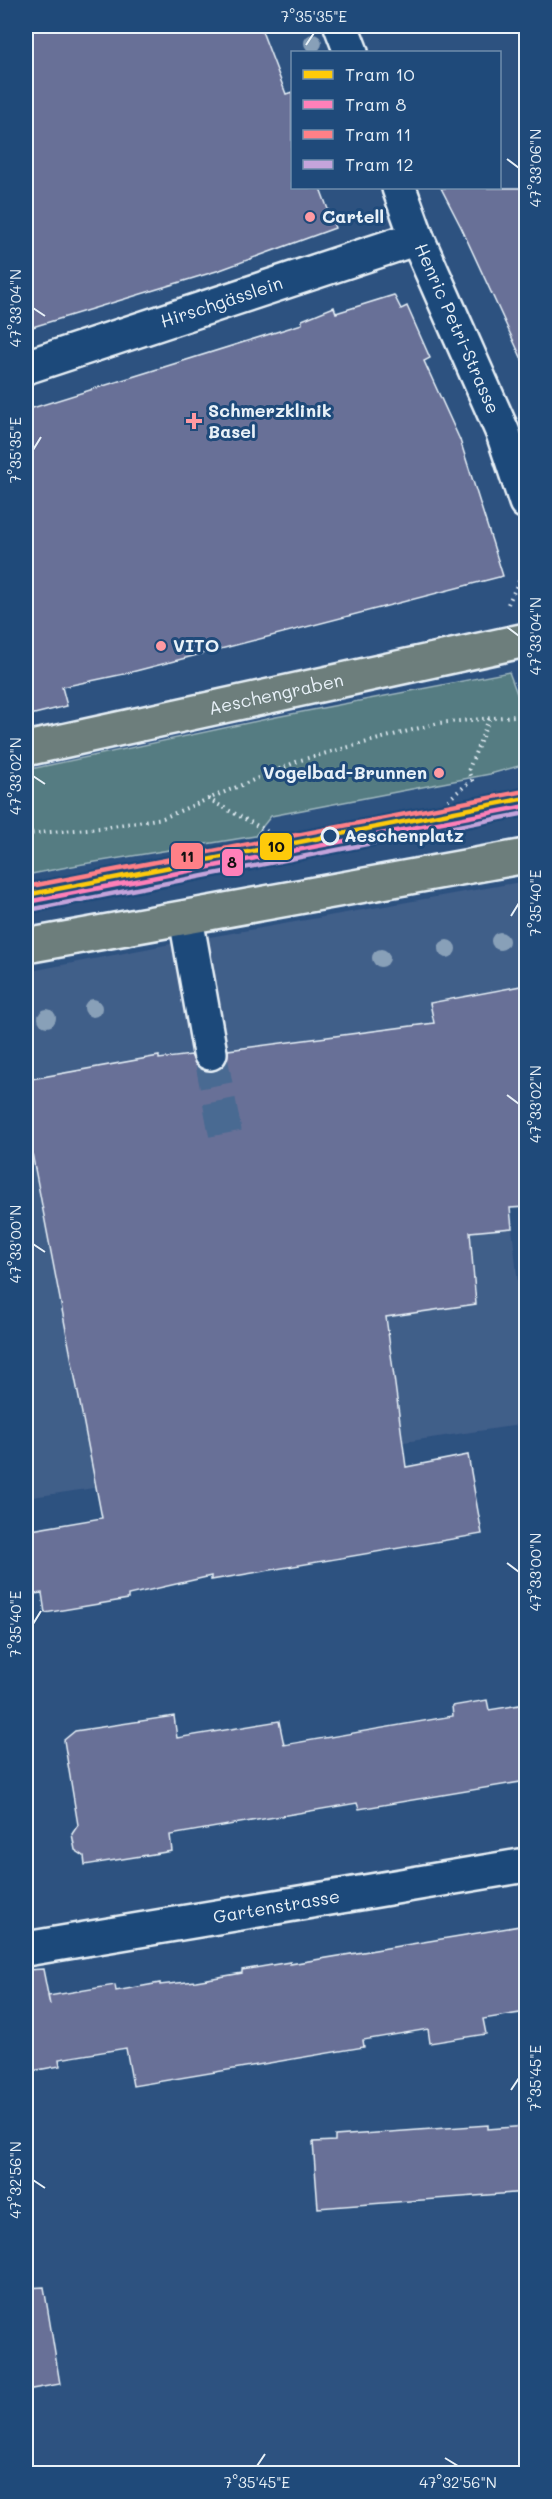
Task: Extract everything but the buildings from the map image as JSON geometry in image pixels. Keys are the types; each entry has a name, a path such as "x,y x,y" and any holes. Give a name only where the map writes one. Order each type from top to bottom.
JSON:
{"main road":[{"name":"Aeschengraben","path":"26,748 526,640"},
{"path":"26,946 526,856"}],"street":[{"path":"341,26 351,51"},
{"name":"Henric Petri-Strasse","path":"399,189 417,238 503,433 526,502"},
{"name":"Hirschgässlein","path":"26,367 417,238"},
{"path":"186,918 210,1053"},
{"name":"Gartenstrasse","path":"26,1949 526,1865"}],"path":[{"path":"506,608 521,577"},
{"path":"26,834 100,828 163,818 301,760 438,723 526,715"},
{"path":"448,800 471,780 468,771 491,717"},
{"path":"208,799 267,831"}],"shaded area":[{"path":"526,881 526,1207 510,1209 526,1360 526,1424 26,1498 26,972"}],"green space":[{"path":"509,672 526,718 526,764 490,774 271,816 255,836 26,875 26,770 276,717"}],"tunnel":[{"path":"210,1053 227,1142"}],"tram line":[{"name":"11","path":"26,887 525,791"},
{"name":"10","path":"26,895 526,798"},
{"name":"8","path":"27,902 526,806"},
{"name":"12","path":"29,910 526,813"}],"place":[{"name":"Cartell","path":"310,217"},
{"name":"Schmerzklinik Basel","path":"194,421"},
{"name":"VITO","path":"161,646"},
{"name":"Vogelbad-Brunnen","path":"439,773"},
{"name":"Aeschenplatz","path":"330,836"}]}
